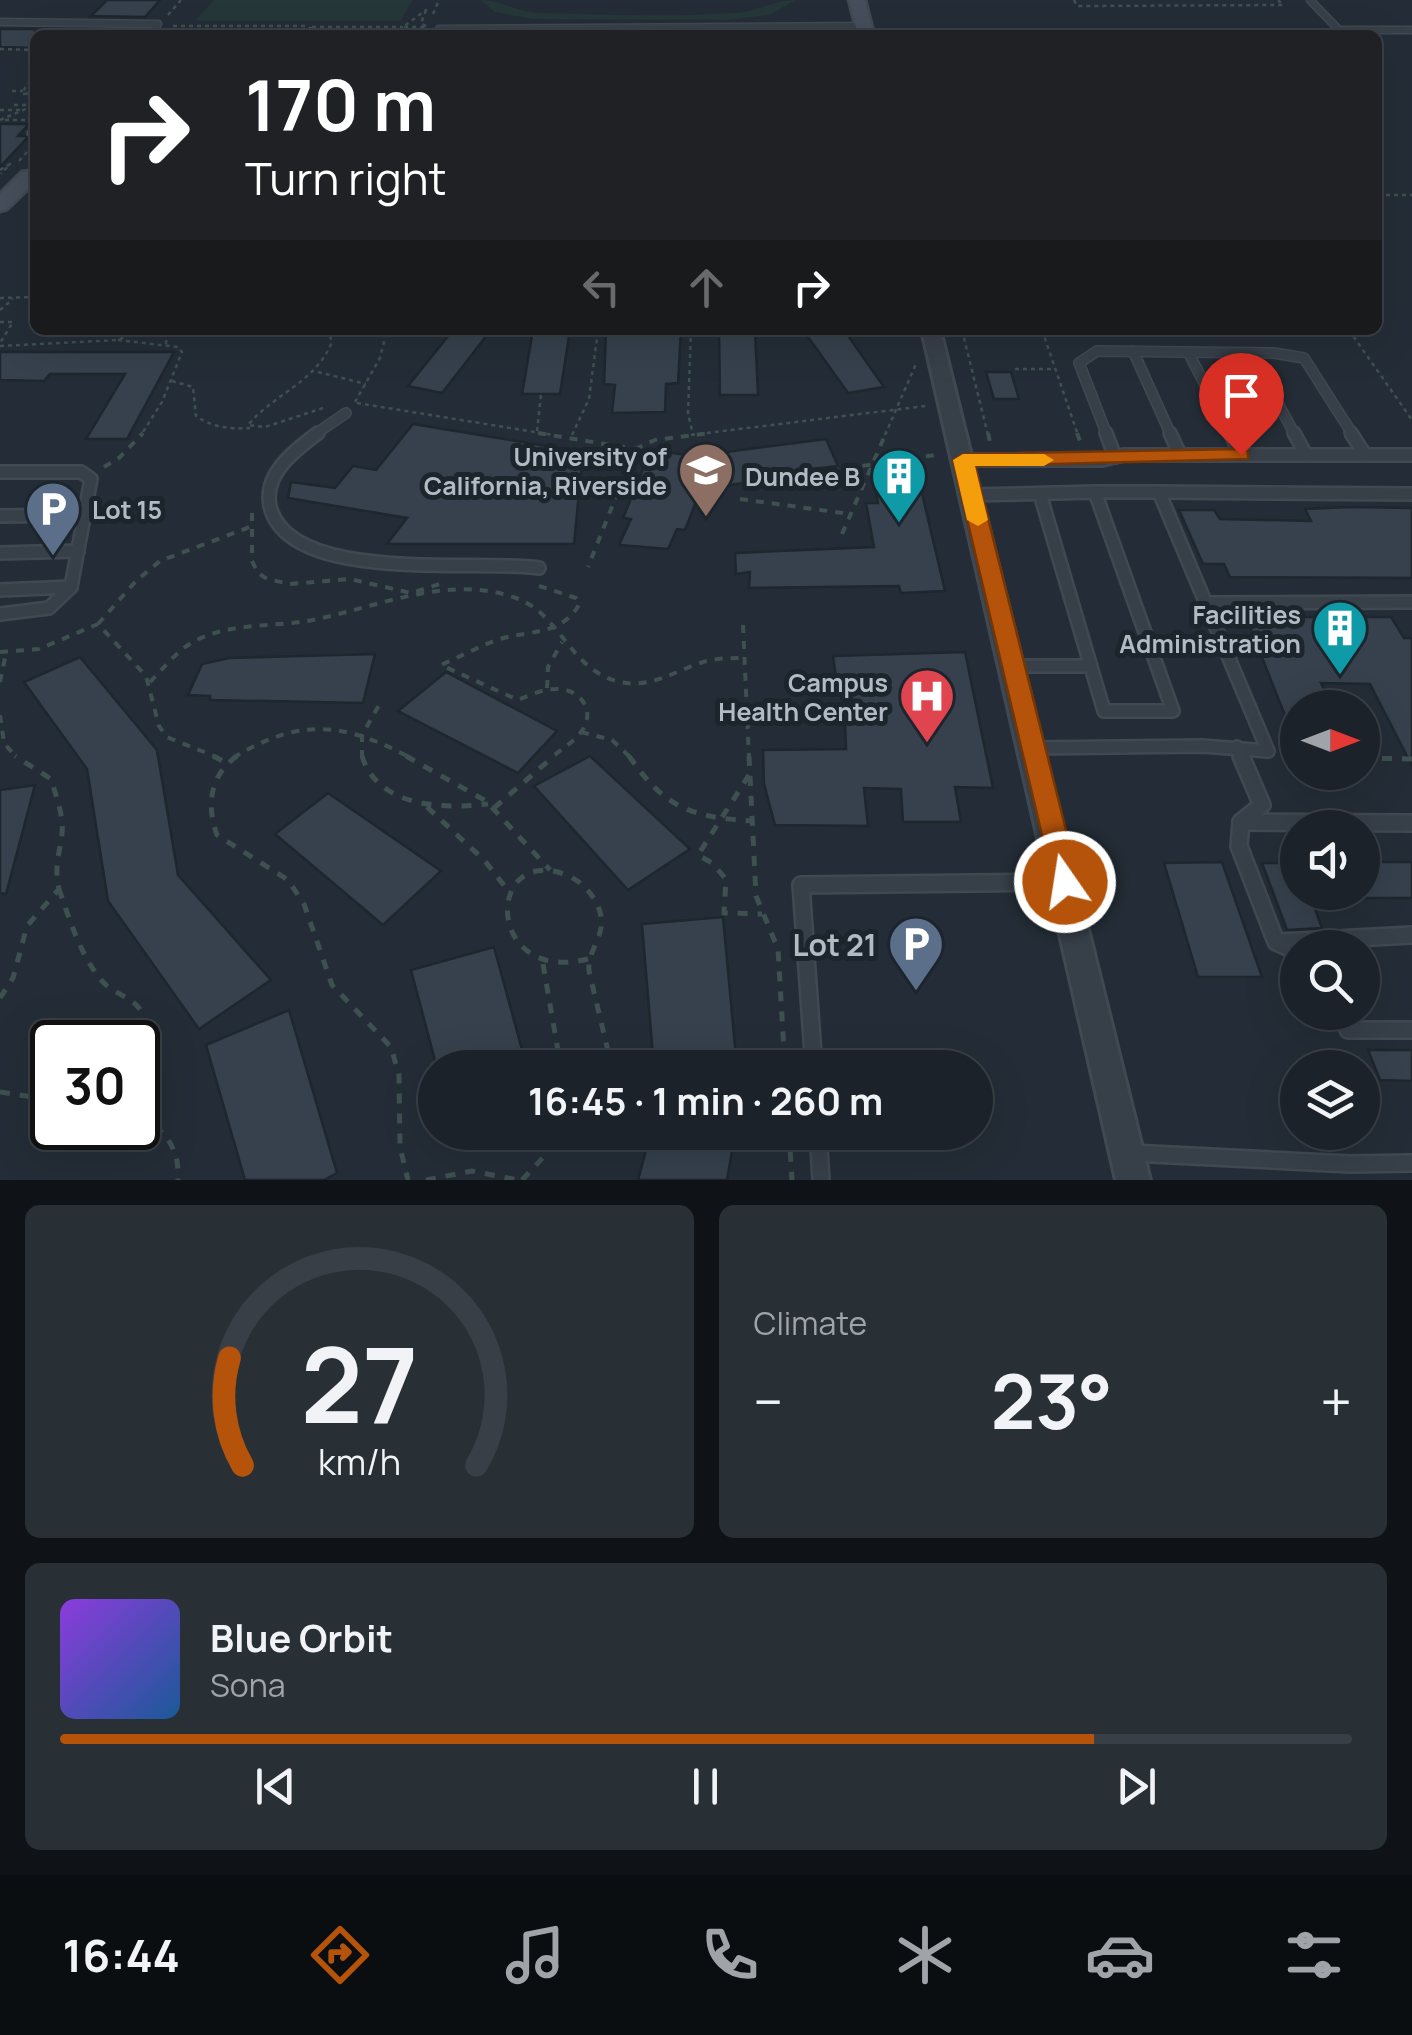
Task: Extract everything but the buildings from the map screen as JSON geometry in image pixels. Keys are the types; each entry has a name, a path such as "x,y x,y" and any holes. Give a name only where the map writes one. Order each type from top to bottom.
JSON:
{"street":[{"path":"857,0 865,30"},
{"path":"6,199 30,181"},
{"path":"932,335 1133,1180"}],"lane":[{"path":"1310,0 1339,30 1412,30"},
{"path":"0,22 158,24 155,30"},
{"path":"440,29 865,30"},
{"path":"1115,457 1079,363 1098,351 1251,353 1304,358 1365,455"},
{"path":"1133,352 1180,455"},
{"path":"1188,352 1241,455"},
{"path":"1251,353 1306,455"},
{"path":"346,413 287,460 270,487 268,504 280,530 290,540 338,558 496,561 539,568"},
{"path":"963,460 1412,455"},
{"path":"0,472 88,474 91,479 71,587 54,606 0,614"},
{"path":"1040,494 1104,711 1172,711 1095,492"},
{"path":"1032,748 1237,746 1268,751 1158,492"},
{"path":"972,495 1412,494"},
{"path":"0,516 85,516"},
{"path":"0,553 78,551"},
{"path":"0,590 71,587"},
{"path":"1204,603 1412,602"},
{"path":"1012,666 1090,666"},
{"path":"1237,746 1262,804 1241,822 1239,846 1280,944"},
{"path":"1241,822 1412,823"},
{"path":"813,1050 801,886 1065,882"},
{"path":"1276,942 1412,934"},
{"path":"1380,1030 1412,1030"},
{"path":"820,1150 822,1180"},
{"path":"1127,1152 1350,1164 1412,1163"}],"path":[{"path":"1074,0 1077,6 1283,5 1278,0"},
{"path":"168,26 312,27 403,27 427,26 421,24 426,10 403,27"},
{"path":"263,30 266,26"},
{"path":"312,27 316,30"},
{"path":"0,49 30,50"},
{"path":"23,93 30,82"},
{"path":"12,91 30,94"},
{"path":"14,105 30,107"},
{"path":"0,120 30,109"},
{"path":"0,110 26,110"},
{"path":"0,120 29,120"},
{"path":"0,120 30,122"},
{"path":"1382,195 1412,195"},
{"path":"0,298 30,297"},
{"path":"0,310 14,299"},
{"path":"0,322 13,322 0,344"},
{"path":"118,340 130,335"},
{"path":"166,344 167,335"},
{"path":"250,428 250,421 270,402 318,372 332,342 330,335"},
{"path":"385,335 380,358 354,402 634,449 655,440 925,406"},
{"path":"572,436 589,399 597,335"},
{"path":"691,335 688,414 693,436"},
{"path":"963,335 993,460"},
{"path":"1044,335 1087,460"},
{"path":"1352,335 1412,420"},
{"path":"0,344 118,340 166,344 182,352 172,381 132,449 124,458 88,474"},
{"path":"842,534 916,364"},
{"path":"1015,369 1056,369"},
{"path":"318,372 366,384"},
{"path":"172,381 193,387 196,416 224,428 265,427 328,406"},
{"path":"536,431 540,395"},
{"path":"588,567 634,449"},
{"path":"815,472 935,456"},
{"path":"740,499 850,514"},
{"path":"0,682 3,653 60,644 98,624 136,580 160,562 255,525"},
{"path":"150,682 195,642 228,630 311,620 413,594 499,594 532,605 587,668 601,676 631,683 663,681 708,660 744,658"},
{"path":"382,700 362,735 360,749 377,782 424,804 456,808 491,806 580,732 588,712 581,697 570,690 547,688 518,700 441,665 496,640 556,628 580,606"},
{"path":"98,624 150,682 158,721 166,736 188,750 217,756 226,763"},
{"path":"743,625 756,896 778,949 785,1050"},
{"path":"547,688 548,668 562,642"},
{"path":"0,715 4,743 18,759 51,778 62,834 54,863 71,923 102,981 136,1003 145,1020"},
{"path":"408,1180 396,1137 400,1086 396,1059 386,1037 332,985 320,964 314,930 300,894 271,866 231,847 217,835 212,822 209,804 226,763 262,739 289,729 316,726 362,735 429,768 491,806 550,870 579,882 599,909 601,934 588,960 608,1050"},
{"path":"580,732 613,738 666,800 694,814 752,821"},
{"path":"1380,758 1412,759"},
{"path":"750,775 698,855 712,863 726,879 724,912 762,914"},
{"path":"424,804 485,861 510,893"},
{"path":"550,870 521,880 510,893 508,924 528,953 542,962 576,965 588,960"},
{"path":"0,998 14,978 27,926 59,889"},
{"path":"542,962 558,1050"},
{"path":"0,1092 30,1097"},
{"path":"160,1130 171,1138 178,1156 178,1180"},
{"path":"426,1180 461,1170 490,1170 520,1180 549,1150"},
{"path":"791,1150 792,1180"}],"shaded area":[{"path":"214,0 412,0 401,21 195,21"},
{"path":"480,0 537,13 661,15 743,12 796,0 769,15 727,20 532,19 495,12"}],"slow traffic":[{"path":"978,520 963,460 1044,460"}],"place":[{"name":"University of California, Riverside","path":"706,519"},
{"name":"Dundee B","path":"899,525"},
{"name":"Lot 15","path":"53,558"},
{"name":"Facilities Administration","path":"1340,677"},
{"name":"Campus Health Center","path":"927,745"},
{"name":"Lot 21","path":"916,993"}],"route":[{"path":"1065,882 963,460 1241,455"}]}
